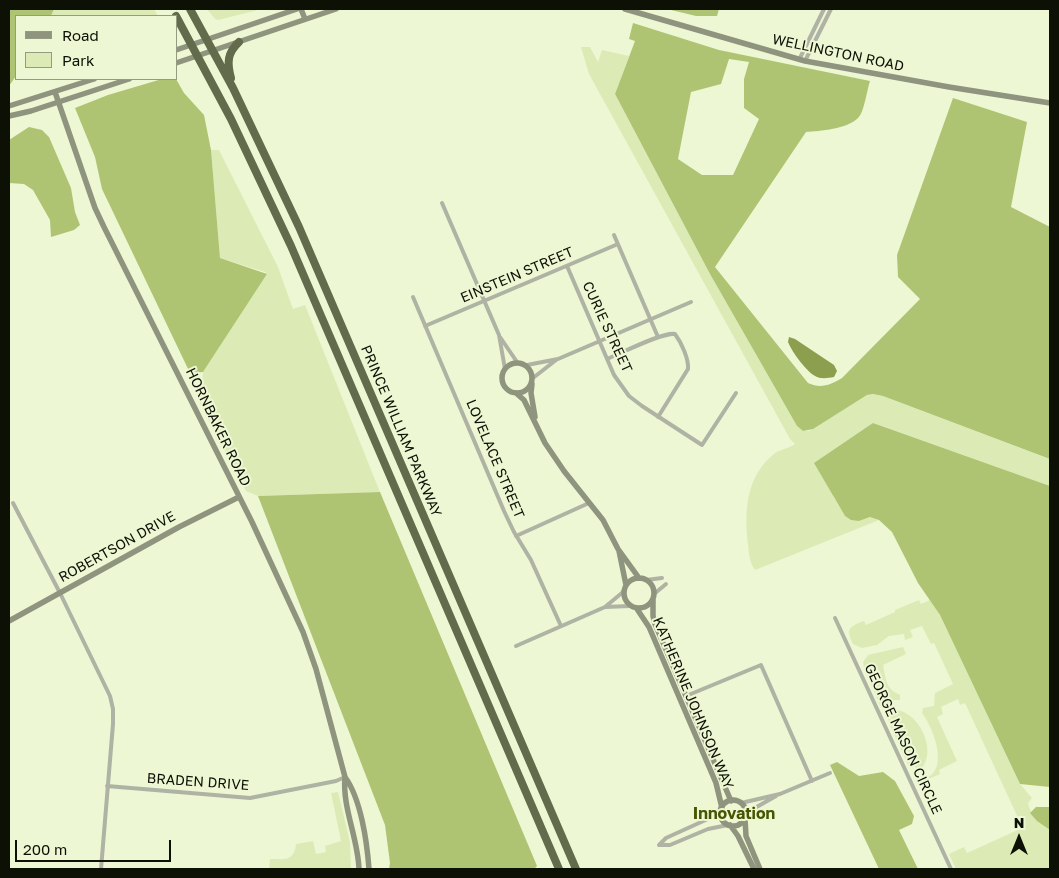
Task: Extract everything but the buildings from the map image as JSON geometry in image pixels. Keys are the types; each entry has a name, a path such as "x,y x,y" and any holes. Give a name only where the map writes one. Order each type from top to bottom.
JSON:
{"highway":[{"name":"PRINCE WILLIAM PARKWAY","path":"190,9 233,88 299,227 576,869"},
{"name":"PRINCE WILLIAM PARKWAY","path":"178,19 239,136 291,246 559,869"},
{"path":"233,88 228,62 231,51 239,42"}],"main road":[{"path":"178,49 297,9"},
{"path":"302,9 305,19"},
{"path":"178,62 336,9"},
{"name":"WELLINGTON ROAD","path":"625,9 802,60 940,86 1050,103"},
{"path":"9,106 91,80"},
{"path":"9,116 126,80"},
{"name":"HORNBAKER ROAD","path":"55,92 101,221 138,299 181,379 252,522 311,653 345,777 352,787 367,846 369,869"},
{"path":"536,424 531,393 532,373 527,365 517,362 512,363 504,369 503,384 524,400 536,424 550,450 603,520 618,549 642,579 651,584 654,597 647,606 637,609 625,601 623,592 626,585 632,579 642,579"},
{"path":"516,393 525,391 532,381"},
{"name":"ROBERTSON DRIVE","path":"9,621 182,525 239,497"},
{"path":"618,549 626,585"},
{"name":"KATHERINE JOHNSON WAY","path":"654,597 653,616 655,624 731,801"},
{"name":"KATHERINE JOHNSON WAY","path":"637,609 649,627 716,783 721,811"},
{"name":"HORNBAKER ROAD","path":"345,777 344,790 355,836 359,869"},
{"path":"754,869 738,836 723,821 721,811 724,804 731,801 741,803 745,816 746,836 760,869"},
{"path":"729,825 738,825 745,816"}],"street":[{"path":"802,60 824,9"},
{"path":"802,60 831,9"},
{"path":"442,202 499,336 504,356 504,369"},
{"path":"614,235 658,338"},
{"name":"EINSTEIN STREET","path":"425,326 618,244"},
{"name":"CURIE STREET","path":"566,266 614,375 629,396 702,445 736,392"},
{"name":"LOVELACE STREET","path":"413,298 516,536 531,560 561,626"},
{"path":"527,365 558,359 691,302"},
{"path":"608,359 672,333 679,338 688,364 683,379 658,417"},
{"path":"499,336 517,362"},
{"path":"532,381 558,359"},
{"path":"13,503 60,593 110,696 113,709 113,724 101,869"},
{"path":"516,536 589,503"},
{"path":"642,579 662,578"},
{"path":"654,597 666,584"},
{"path":"516,646 605,607 623,592"},
{"path":"605,607 630,606"},
{"name":"GEORGE MASON CIRCLE","path":"834,618 950,869"},
{"path":"686,696 761,665 812,781"},
{"path":"741,803 780,794 830,773"},
{"name":"BRADEN DRIVE","path":"107,786 250,798 336,781 345,777"},
{"path":"745,816 780,794"},
{"path":"721,811 666,838 659,845 670,844 708,829 729,825"}],"green space":[{"path":"54,9 154,9 157,15 51,15"},
{"path":"207,9 262,9 218,20"},
{"path":"581,47 590,47 598,62 602,50 629,56 615,94 710,274 797,426 803,431 809,431 867,395 883,396 1050,459 1050,486 873,423 833,496 845,516 859,521 870,517 879,520 755,570 750,557 746,520 752,484 765,463 774,454 795,444 790,439 589,74"},
{"path":"211,150 219,150 278,267 293,309 305,305 380,492 258,496 246,491 200,404 203,372 267,274 220,258"},
{"path":"919,600 921,604 930,600 940,615 1020,784 1032,798 1028,803 1033,816 1050,830 1050,869 956,869 949,854 964,847 967,853 1020,829 1016,822 1019,820 965,703 960,705 958,699 941,707 943,714 937,717 957,761 939,770 940,774 917,784 916,780 927,778 934,772 938,763 936,741 922,713 923,708 934,706 935,693 953,684 934,643 931,644 922,626 910,630 913,637 905,640 904,634 889,636 877,645 862,648 853,644 849,632 855,625 864,621 866,625"},
{"path":"903,647 906,654 883,665 889,686 900,695 900,700 892,700 883,707 880,706 863,662 868,655"},
{"path":"896,710 904,712 912,718 924,734 928,752 926,761 921,769 918,770 915,767 891,717 891,712"},
{"path":"888,717 890,718 913,769 908,765"},
{"path":"338,792 350,842 351,869 269,869 270,859 291,857 296,844 313,841 316,854 326,852 325,846 341,841 331,793"}],"shaded area":[{"path":"9,9 54,9 51,15 15,15 15,77 9,86"},
{"path":"667,9 719,9 717,16 696,16"},
{"path":"633,23 719,50 870,81 864,106 858,118 853,122 826,130 806,132 715,267 808,383 817,386 829,384 842,378 920,299 898,277 897,255 953,98 1027,122 1011,207 1050,227 1050,459 883,396 873,394 867,395 813,429 803,431 797,426 710,274 615,94 635,41 629,39","holes":["729,59 749,62 744,79 744,108 759,119 733,175 702,175 678,159 691,92 721,84"]},
{"path":"159,80 177,80 184,93 204,115 211,150 220,258 267,274 203,372 190,373 102,189 95,157 75,108 108,95"},
{"path":"29,127 42,130 49,137 71,188 75,212 80,225 74,230 51,237 50,220 33,190 24,184 9,183 9,140"},
{"path":"789,337 834,365 837,371 834,377 819,378 813,375 800,362 793,351 788,342"},
{"path":"873,423 1050,486 1050,787 1020,784 940,615 918,583 892,532 879,520 870,517 859,521 851,520 845,516 814,463"},
{"path":"380,492 537,866 534,869 389,869 390,863 385,825 258,496"},
{"path":"837,762 859,776 883,772 895,781 914,816 912,824 899,830 918,869 879,869 830,765"},
{"path":"1036,807 1050,807 1050,830 1037,821 1030,813"}],"district":[{"name":"Innovation","path":"734,814"}]}
